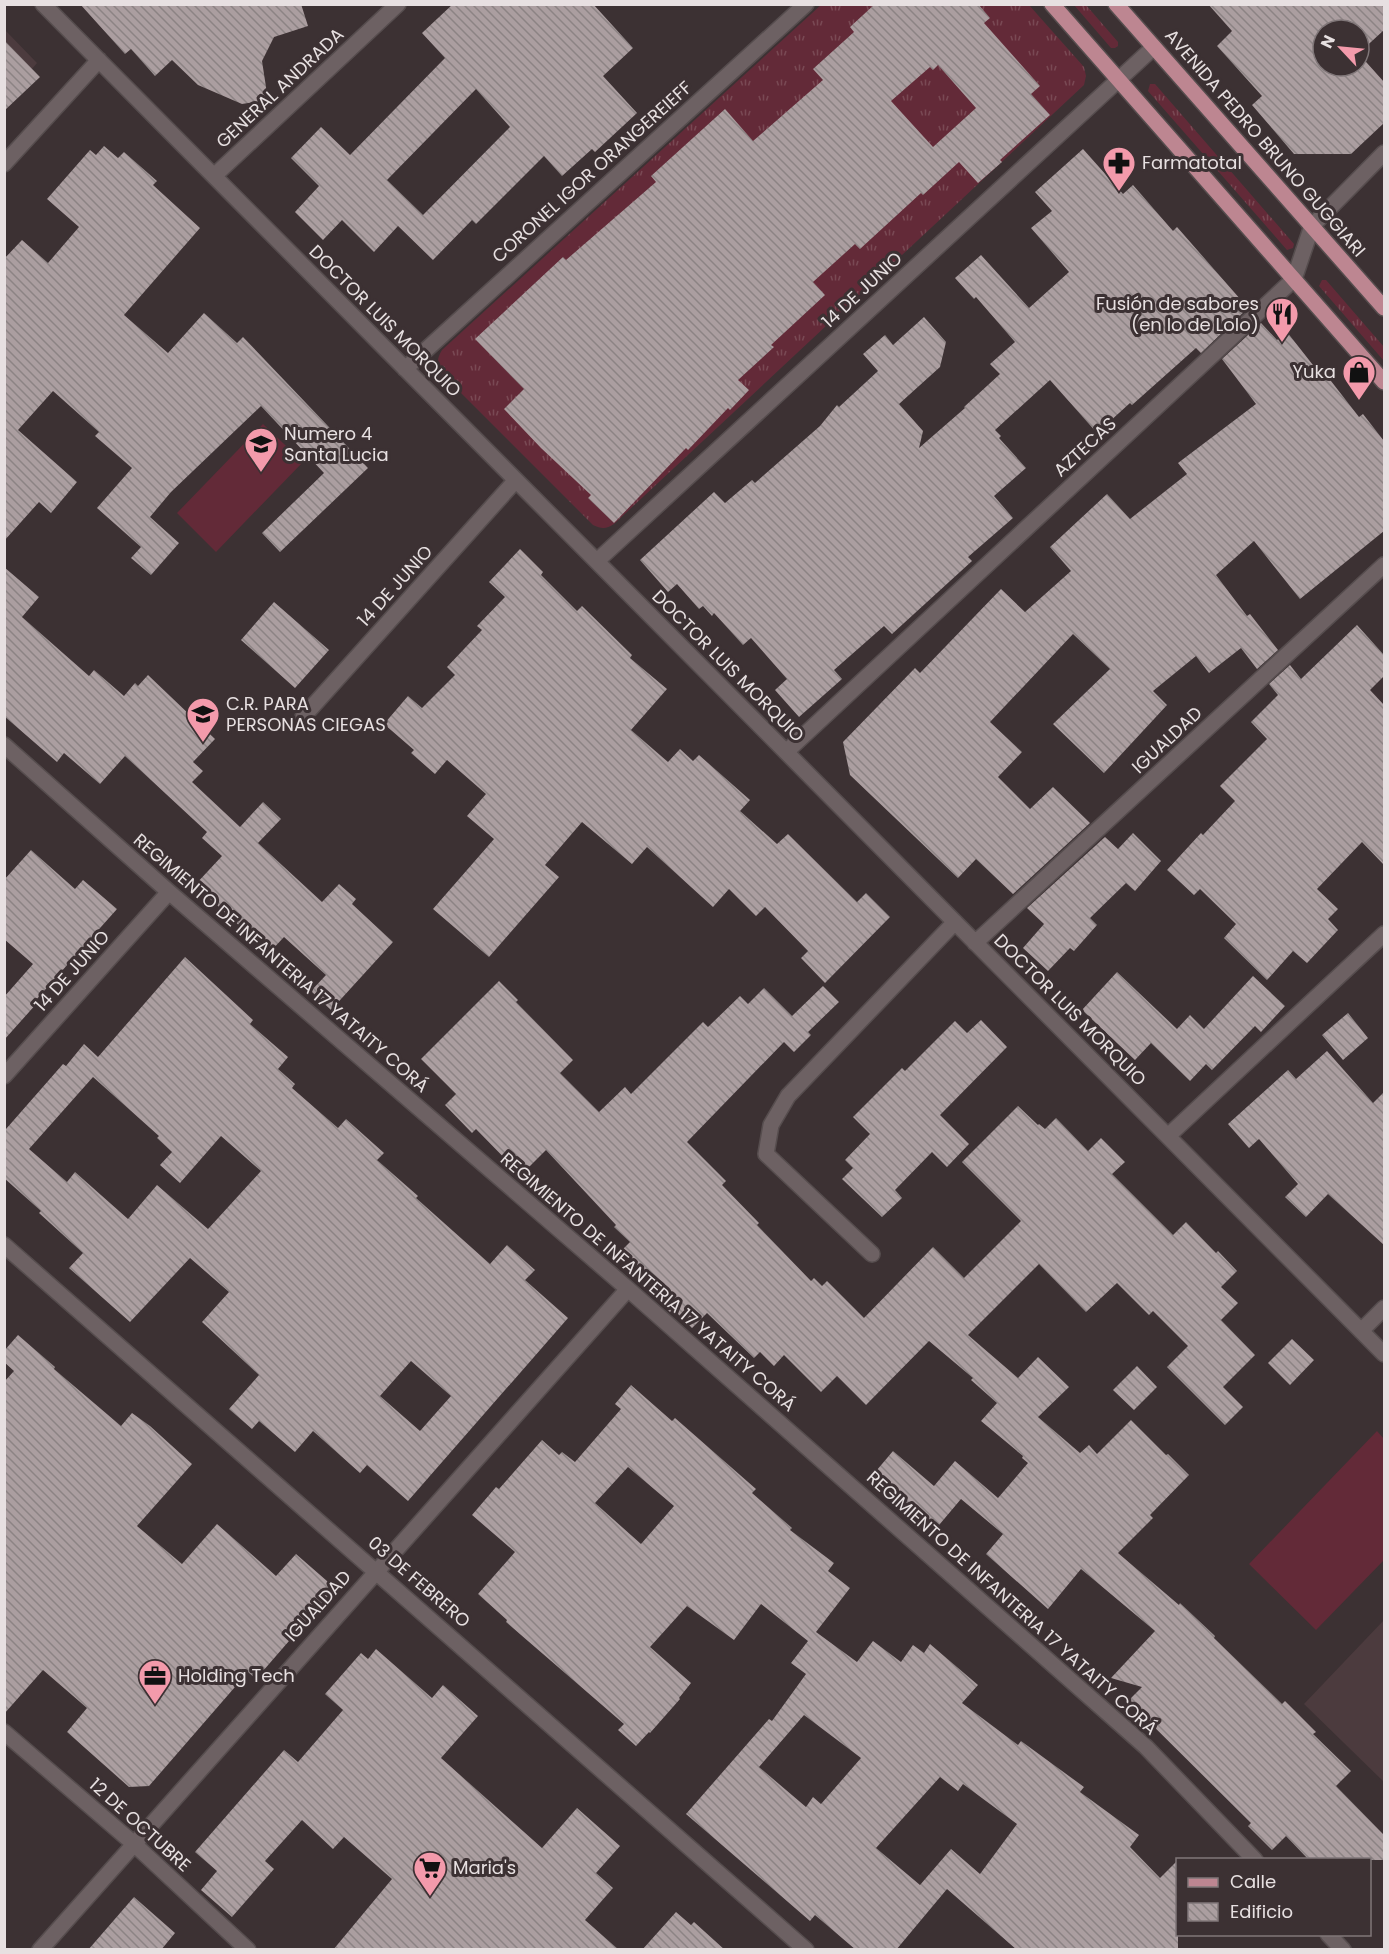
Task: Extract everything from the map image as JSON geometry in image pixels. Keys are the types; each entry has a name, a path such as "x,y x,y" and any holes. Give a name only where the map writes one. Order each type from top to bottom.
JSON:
{"main road":[{"path":"1052,4 1384,382"},
{"name":"AVENIDA PEDRO BRUNO GUGGIARI","path":"1116,4 1384,308"}],"street":[{"name":"DOCTOR LUIS MORQUIO","path":"44,4 1384,1354"},
{"name":"GENERAL ANDRADA","path":"214,176 398,4"},
{"name":"CORONEL IGOR ORANGEREIEFF","path":"405,369 806,4"},
{"name":"14 DE JUNIO","path":"597,561 1154,48"},
{"path":"4,164 99,60"},
{"name":"AZTECAS","path":"786,752 1294,279 1312,226 1384,153"},
{"name":"14 DE JUNIO","path":"303,717 516,480"},
{"name":"IGUALDAD","path":"975,943 1384,565"},
{"name":"REGIMIENTO DE INFANTERIA 17 YATAITY CORÁ","path":"4,745 169,892 628,1289 1146,1747 1253,1858"},
{"name":"14 DE JUNIO","path":"4,1076 169,892"},
{"path":"872,1254 766,1154 771,1125 788,1096 955,922"},
{"path":"1168,1136 1384,934"},
{"name":"03 DE FEBRERO","path":"4,1245 806,1950"},
{"name":"IGUALDAD","path":"39,1950 628,1289"},
{"path":"1361,1331 1384,1308"},
{"name":"12 DE OCTUBRE","path":"4,1732 133,1843 248,1950"},
{"path":"1329,1936 1343,1950"}],"shaded area":[{"path":"5,30 37,63 5,101"},
{"path":"1384,1620 1384,1782 1304,1704"}],"green space":[{"path":"821,5 1029,5 1084,67 1086,76 1084,85 614,524 604,528 593,525 440,372 439,356 442,350"},
{"path":"1074,5 1086,5 1118,42 1118,46 1111,48"},
{"path":"1150,84 1155,84 1294,244 1293,248 1287,250 1148,91"},
{"path":"1322,280 1326,280 1384,347 1384,361 1319,286"},
{"path":"263,424 303,462 216,552 177,513"},
{"path":"1377,1431 1384,1439 1384,1560 1316,1630 1249,1564"}],"building":[{"path":"80,4 301,4 308,26 274,37 262,61 268,100 242,104 198,85 172,60 155,76 131,49 125,54"},
{"path":"453,4 593,4 633,48 603,76 637,113 595,152 592,149 562,176 544,156 476,224 472,220 433,260 398,226 374,252 342,220 323,240 295,212 319,186 291,158 321,127 350,155 445,58 422,33","holes":["476,89 510,127 423,215 387,180"]},
{"path":"875,4 978,4 990,18 984,23 1040,86 1031,94 1050,115 978,183 959,162 860,249 855,244 813,282 825,295 771,345 774,347 738,380 749,390 730,410 728,408 688,450 686,448 614,523 588,498 591,495 504,409 524,389 475,339 563,257 566,260 656,182 651,176 725,109 753,141 823,80 813,69 854,32 850,27","holes":["938,65 976,108 933,147 891,101 930,67 933,70"]},
{"path":"1208,4 1384,4 1384,30 1371,42 1371,18 1311,18 1311,78 1371,78 1371,67 1384,82 1384,123 1351,154 1294,154 1252,105 1262,96 1217,46 1232,31"},
{"path":"4,40 40,77 4,111"},
{"path":"104,146 118,158 124,152 157,181 153,185 200,228 124,315 168,353 204,313 237,343 243,337 368,468 280,552 262,533 324,473 261,406 171,492 150,517 179,543 151,575 131,558 141,547 97,508 132,468 95,436 99,432 53,391 18,430 77,482 51,513 39,502 4,541 4,259 22,240 48,263 79,227 47,199 90,150 96,155"},
{"path":"1083,149 1123,194 1133,185 1173,231 1177,227 1248,308 1201,353 1196,348 1097,433 1050,380 995,430 1001,436 999,438 1026,468 994,496 1013,518 968,557 972,561 892,634 884,626 834,670 842,679 799,717 775,690 787,679 751,638 743,645 714,613 712,616 703,606 699,609 677,584 668,592 640,560 714,492 725,503 752,480 755,483 820,426 837,405 839,407 878,371 863,354 885,335 893,345 924,317 946,342 940,367 899,404 923,431 919,448 965,408 1000,374 990,364 1015,342 976,297 974,299 955,278 981,255 1029,308 1069,272 1031,228 1052,211 1035,192"},
{"path":"1261,323 1277,340 1287,332 1320,374 1324,372 1359,417 1363,414 1384,441 1384,531 1300,599 1254,541 1216,575 1247,616 1250,614 1278,650 1257,669 1241,648 1209,673 1196,656 1153,691 1167,705 1104,773 1053,724 1110,669 1073,634 990,722 1022,752 998,777 1030,809 1053,787 1090,823 1013,894 976,859 958,878 850,775 843,742 915,668 920,673 1001,589 1025,612 1071,571 1050,547 1107,494 1130,519 1187,474 1178,463 1256,404 1222,359"},
{"path":"520,549 543,572 541,575 577,611 582,606 632,655 630,658 667,689 631,730 668,762 680,749 693,761 699,755 750,800 740,811 777,844 788,834 857,902 866,893 890,917 825,983 801,958 808,951 765,907 756,916 729,889 713,907 647,847 632,864 582,822 545,865 559,877 489,957 433,909 494,839 467,816 486,794 447,760 435,774 411,753 414,750 384,724 408,696 422,708 455,675 447,667 482,630 477,626 505,597 489,582"},
{"path":"4,567 39,597 22,617 89,676 94,670 124,696 135,683 138,686 148,675 215,739 193,762 203,771 192,782 240,827 263,802 281,819 258,843 322,902 339,884 356,899 352,904 393,942 331,1010 311,991 326,975 284,937 269,953 195,885 222,856 202,838 207,832 125,756 100,784 64,753 57,762 4,716"},
{"path":"274,602 329,650 295,688 241,640"},
{"path":"1357,625 1384,655 1384,676 1370,690 1384,705 1384,865 1362,842 1317,889 1338,909 1328,919 1338,930 1307,963 1293,951 1267,980 1224,938 1236,924 1200,889 1194,895 1167,870 1235,801 1220,786 1267,739 1251,722 1278,695 1269,684 1290,665 1301,679"},
{"path":"1133,833 1161,861 1135,891 1126,883 1090,918 1097,925 1074,951 1070,948 1048,971 1023,948 1044,924 1027,908 1105,837 1118,849"},
{"path":"31,850 75,889 83,880 117,909 36,1000 38,1002 4,1040 4,997 33,964 4,939 4,880"},
{"path":"185,957 253,1020 250,1024 288,1057 278,1069 295,1084 292,1088 338,1128 346,1119 384,1153 377,1160 490,1264 507,1245 535,1270 525,1280 568,1318 408,1501 367,1465 360,1473 313,1431 295,1452 259,1421 252,1429 229,1409 259,1375 202,1322 229,1292 190,1258 130,1322 69,1268 83,1253 4,1178 4,1128 6,1129 63,1064 66,1066 84,1044 98,1057","holes":["93,1077 159,1136 157,1138 172,1152 160,1165 180,1183 221,1136 261,1171 208,1229 157,1185 128,1219 75,1172 67,1182 29,1149","411,1361 451,1396 420,1431 380,1396"]},
{"path":"1117,972 1177,1029 1190,1015 1204,1029 1253,976 1285,1006 1261,1032 1255,1026 1212,1070 1206,1064 1190,1081 1151,1043 1135,1060 1082,1010"},
{"path":"499,981 518,1000 516,1002 573,1060 560,1073 599,1112 625,1087 631,1094 703,1022 708,1027 740,996 748,1004 764,988 792,1016 823,986 839,1002 808,1032 811,1035 794,1052 784,1042 687,1142 726,1181 722,1185 811,1281 814,1278 822,1286 827,1281 864,1318 933,1247 964,1278 1021,1221 962,1162 1018,1106 1045,1129 1056,1118 1088,1151 1101,1138 1125,1162 1112,1174 1173,1235 1186,1222 1237,1271 1221,1287 1238,1303 1221,1320 1255,1355 1223,1387 1243,1407 1225,1425 1167,1367 1188,1346 1153,1311 1149,1315 1117,1283 1086,1312 1039,1264 968,1335 1018,1378 1038,1357 1069,1387 1038,1417 1080,1453 1089,1445 1097,1454 1131,1420 1189,1475 1150,1515 1153,1518 1118,1553 1179,1605 1180,1603 1282,1704 1285,1701 1316,1732 1313,1734 1351,1771 1336,1786 1384,1835 1384,1860 1307,1858 1286,1836 1272,1850 1248,1826 1251,1823 1128,1701 1142,1687 1111,1678 1155,1631 1081,1569 1048,1609 986,1554 1003,1534 961,1499 929,1537 907,1518 912,1512 871,1477 893,1451 934,1486 955,1461 998,1498 1028,1463 1022,1458 1023,1456 981,1421 997,1403 971,1380 973,1378 929,1341 866,1405 837,1376 821,1392 784,1355 774,1366 760,1352 754,1358 707,1313 692,1328 673,1309 670,1312 651,1294 654,1291 618,1254 630,1242 546,1150 521,1175 476,1129 472,1133 445,1105 456,1094 421,1059"},
{"path":"1348,1013 1368,1038 1343,1060 1322,1035"},
{"path":"981,1020 1007,1047 940,1115 969,1144 947,1167 932,1152 895,1190 902,1198 882,1217 842,1179 853,1168 845,1160 870,1134 853,1117 902,1068 905,1071 955,1021 967,1033"},
{"path":"1327,1051 1373,1103 1384,1092 1384,1245 1328,1194 1306,1217 1285,1197 1298,1184 1259,1139 1249,1148 1228,1124 1288,1070 1296,1079"},
{"path":"18,1335 121,1426 132,1413 192,1464 137,1526 182,1564 217,1524 276,1576 296,1554 335,1588 256,1679 248,1672 149,1786 129,1787 67,1732 87,1708 43,1670 4,1714 4,1382 14,1371 4,1362 4,1351"},
{"path":"1292,1339 1314,1360 1290,1385 1268,1363"},
{"path":"1137,1366 1157,1387 1134,1410 1113,1390"},
{"path":"631,1385 672,1421 675,1418 756,1489 752,1493 792,1528 790,1530 834,1563 828,1571 850,1588 816,1632 857,1662 873,1641 901,1662 913,1645 924,1653 930,1644 978,1685 962,1703 1018,1745 1021,1741 1084,1787 1080,1792 1139,1835 1130,1847 1160,1878 1176,1862 1178,1950 1017,1950 947,1889 896,1950 856,1950 815,1915 810,1921 686,1814 769,1719 772,1721 806,1674 791,1663 808,1641 761,1604 734,1640 687,1606 650,1647 691,1683 680,1699 636,1746 618,1730 624,1724 506,1622 507,1620 478,1594 515,1552 472,1515 496,1487 499,1489 542,1440 559,1455 562,1452 575,1462 621,1409 615,1404","holes":["628,1467 674,1506 641,1544 595,1503","804,1715 861,1758 821,1804 813,1797 806,1807 759,1767","940,1777 958,1791 963,1784 1017,1824 980,1874 951,1849 920,1885 876,1848"]},
{"path":"376,1649 432,1698 443,1685 478,1716 441,1758 542,1848 577,1808 620,1846 596,1873 613,1888 585,1920 619,1950 333,1950 392,1879 344,1837 333,1849 302,1820 265,1861 274,1869 232,1917 201,1890 217,1871 195,1852 284,1750 298,1762 343,1710 325,1694 361,1653 368,1659"},
{"path":"134,1897 175,1933 161,1950 88,1950"},
{"path":"676,1912 691,1925 694,1922 725,1950 642,1950"}],"place":[{"name":"Farmatotal","path":"1119,192"},
{"name":"Fusión de sabores (en lo de Lolo)","path":"1282,343"},
{"name":"Yuka","path":"1359,401"},
{"name":"Numero 4 Santa Lucia","path":"261,473"},
{"name":"C.R. PARA PERSONAS CIEGAS","path":"203,743"},
{"name":"Holding Tech","path":"155,1705"},
{"name":"Maria's","path":"430,1897"}]}
